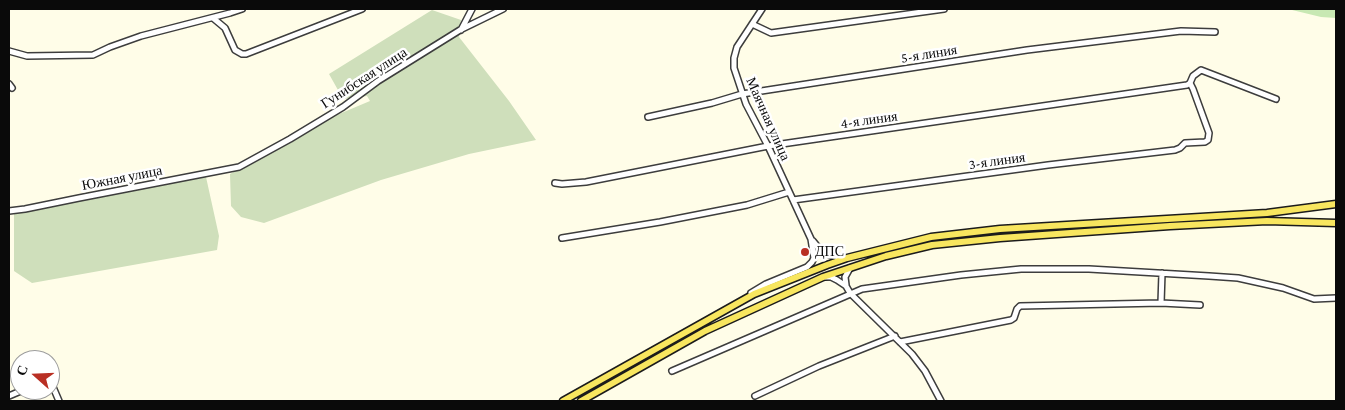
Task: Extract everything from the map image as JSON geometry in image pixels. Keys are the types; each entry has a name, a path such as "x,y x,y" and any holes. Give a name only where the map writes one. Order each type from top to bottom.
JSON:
{"main road":[{"path":"563,401 762,290 846,258 931,238 1000,229 1267,213 1336,204"},
{"path":"582,401 705,331 823,277 886,256 932,245 981,239 1267,221 1336,223"}],"street":[{"path":"9,51 27,56 93,55 141,36 230,14 242,9"},
{"path":"214,18 225,28 233,48 242,54 246,54 362,9"},
{"path":"460,30 472,9"},
{"name":"Гунибская улица","path":"239,167 343,107 378,81 460,30 503,9"},
{"name":"Маячная улица","path":"762,9 737,47 734,68 750,113 768,146 811,239"},
{"path":"752,24 771,34 944,9"},
{"name":"5-я линия","path":"648,117 712,103 742,94 1027,50 1182,31 1215,32"},
{"path":"1188,84 1192,76 1201,70 1276,100"},
{"name":"3-я линия","path":"793,200 1038,166 1176,150 1185,143 1205,142 1208,140 1209,133 1193,88 1188,84"},
{"name":"4-я линия","path":"555,183 586,182 768,146 1188,84"},
{"name":"Южная улица","path":"9,211 239,167"},
{"path":"562,238 747,205 789,192"},
{"path":"811,239 822,252 846,258"},
{"path":"741,301 758,288 807,267 812,262 815,253 811,239"},
{"path":"851,267 845,277 846,286 850,293 912,354 925,371 941,401"},
{"path":"672,371 850,293 862,289 924,279 1022,269 1089,269 1238,278 1284,288 1314,299 1336,298"},
{"path":"1161,303 1162,273"},
{"path":"823,277 831,277 846,286"},
{"path":"900,342 1011,320 1020,306 1161,303 1200,305"},
{"path":"755,396 819,366 895,336"}],"green space":[{"path":"1288,9 1336,9 1336,18 1321,17"},
{"path":"432,10 461,20 459,37 509,101 536,140 469,154 381,180 264,223 241,217 231,206 230,174 332,117 370,101 367,96 343,99 329,74"},
{"path":"206,177 219,236 217,250 32,283 14,271 14,214"}],"place":[{"name":"ДПС","path":"805,252"}]}
